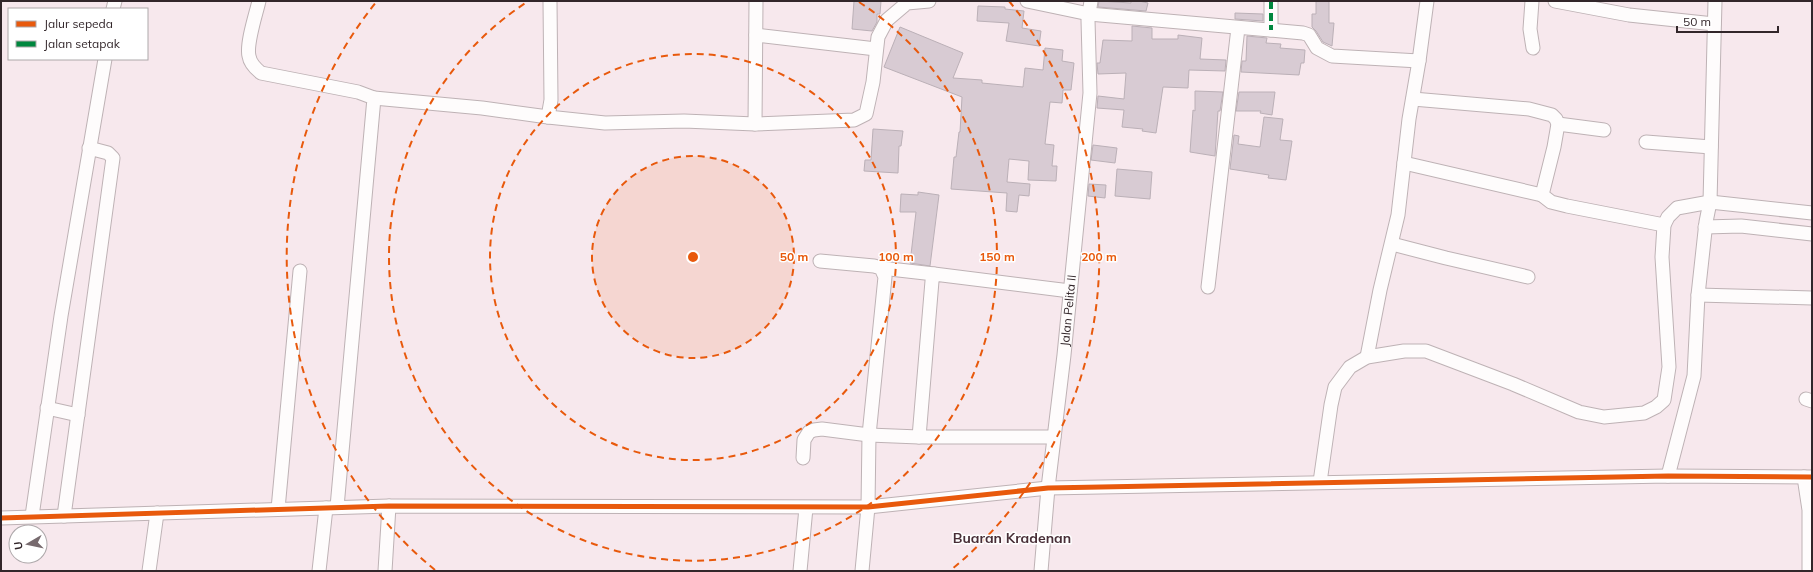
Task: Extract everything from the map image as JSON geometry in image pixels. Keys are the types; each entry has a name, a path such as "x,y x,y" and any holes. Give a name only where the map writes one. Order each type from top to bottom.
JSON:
{"street":[{"path":"259,1 248,48 249,57 254,67 261,73 358,92 373,101 482,108 605,123 684,121 755,124 854,120 862,117 868,111 878,37 887,20 908,2 929,1"},
{"path":"548,117 551,100 550,1"},
{"path":"755,124 756,1"},
{"path":"1027,1 1090,7 1238,28 1307,34 1317,48 1332,56 1419,61"},
{"path":"1271,1 1271,30"},
{"path":"1367,357 1398,215 1408,126 1414,99 1427,1"},
{"path":"1532,1 1530,29 1533,48"},
{"path":"1555,1 1629,15 1714,24"},
{"path":"1668,476 1694,376 1698,295 1705,225 1709,204 1715,1"},
{"name":"Jalan Pelita II","path":"1041,571 1048,488 1070,292 1090,92 1090,7"},
{"path":"1208,287 1238,28"},
{"path":"756,35 876,49"},
{"path":"32,516 47,408 105,60"},
{"path":"1414,99 1529,109 1552,115 1558,124 1554,148 1542,195"},
{"path":"319,571 331,508 373,101"},
{"path":"1558,124 1604,130"},
{"path":"1646,142 1711,147"},
{"path":"64,516 113,158 108,152 89,148"},
{"path":"1404,164 1542,195 1551,202 1567,206 1664,225"},
{"path":"1324,482 1331,405 1335,386 1350,368 1367,357 1404,352 1426,351 1513,384 1579,412 1604,417 1644,413 1656,407 1664,400 1669,367 1662,257 1664,225 1668,217 1678,208 1709,204 1812,213"},
{"path":"1705,225 1741,226 1812,234"},
{"path":"1392,244 1528,277"},
{"path":"820,261 874,266 1070,292"},
{"path":"862,571 868,507 870,435 885,284 885,277 881,268"},
{"path":"278,509 300,270"},
{"path":"919,437 934,274"},
{"path":"1698,295 1812,298"},
{"path":"47,408 78,415"},
{"path":"803,458 804,440 809,432 822,429 870,435 919,437 1054,436"},
{"path":"1,518 389,506 868,507 1048,488 1668,476 1808,477 1809,571"},
{"path":"385,571 389,506"},
{"path":"800,571 806,508"},
{"path":"149,571 157,513"}],"building":[{"path":"854,1 881,1 880,14 877,14 877,22 872,31 852,29"},
{"path":"1099,1 1131,3 1131,1 1139,1 1148,3 1146,11 1098,7"},
{"path":"1316,1 1329,1 1329,23 1334,23 1332,46 1323,42 1312,27 1312,14 1316,14"},
{"path":"978,6 1005,7 1005,9 1024,11 1022,28 1041,31 1039,46 1006,41 1009,23 977,21"},
{"path":"1235,13 1263,14 1263,21 1235,19"},
{"path":"1132,26 1152,28 1152,39 1178,39 1178,35 1202,38 1200,59 1226,60 1225,71 1189,70 1188,88 1163,87 1156,133 1142,131 1143,129 1122,127 1124,110 1097,108 1098,96 1124,99 1126,73 1098,74 1097,63 1100,63 1103,40 1132,41"},
{"path":"900,27 963,53 953,78 982,80 982,83 1023,87 1025,68 1043,70 1045,48 1063,50 1062,61 1074,63 1071,90 1063,90 1062,103 1050,102 1045,144 1054,145 1052,166 1057,166 1056,181 1028,180 1029,161 1009,159 1007,182 1030,184 1029,196 1019,195 1017,212 1006,211 1007,193 951,189 954,157 956,157 960,132 962,97 884,67"},
{"path":"1247,36 1267,38 1266,43 1281,44 1280,48 1305,50 1304,63 1301,63 1299,75 1241,72 1242,61 1246,61"},
{"path":"1195,91 1223,92 1220,111 1218,111 1215,156 1190,152 1193,110 1195,111"},
{"path":"1239,92 1275,92 1272,115 1260,113 1261,111 1236,111"},
{"path":"1264,117 1283,119 1280,140 1292,141 1286,180 1268,178 1269,175 1230,169 1234,135 1239,136 1238,144 1260,147"},
{"path":"873,129 903,131 901,146 899,146 898,173 864,171 865,160 871,160"},
{"path":"1093,145 1117,148 1115,163 1091,160"},
{"path":"1117,169 1152,172 1150,199 1115,196"},
{"path":"1089,184 1106,185 1105,198 1088,196"},
{"path":"918,192 939,195 930,266 910,263 916,212 900,212 901,194 918,195"}],"marked path":[{"path":"1271,1 1271,30"}],"cycle path":[{"path":"1,518 389,506 868,507 1048,488 1668,476 1812,477"}],"district":[{"name":"Buaran Kradenan","path":"1012,538"}]}
